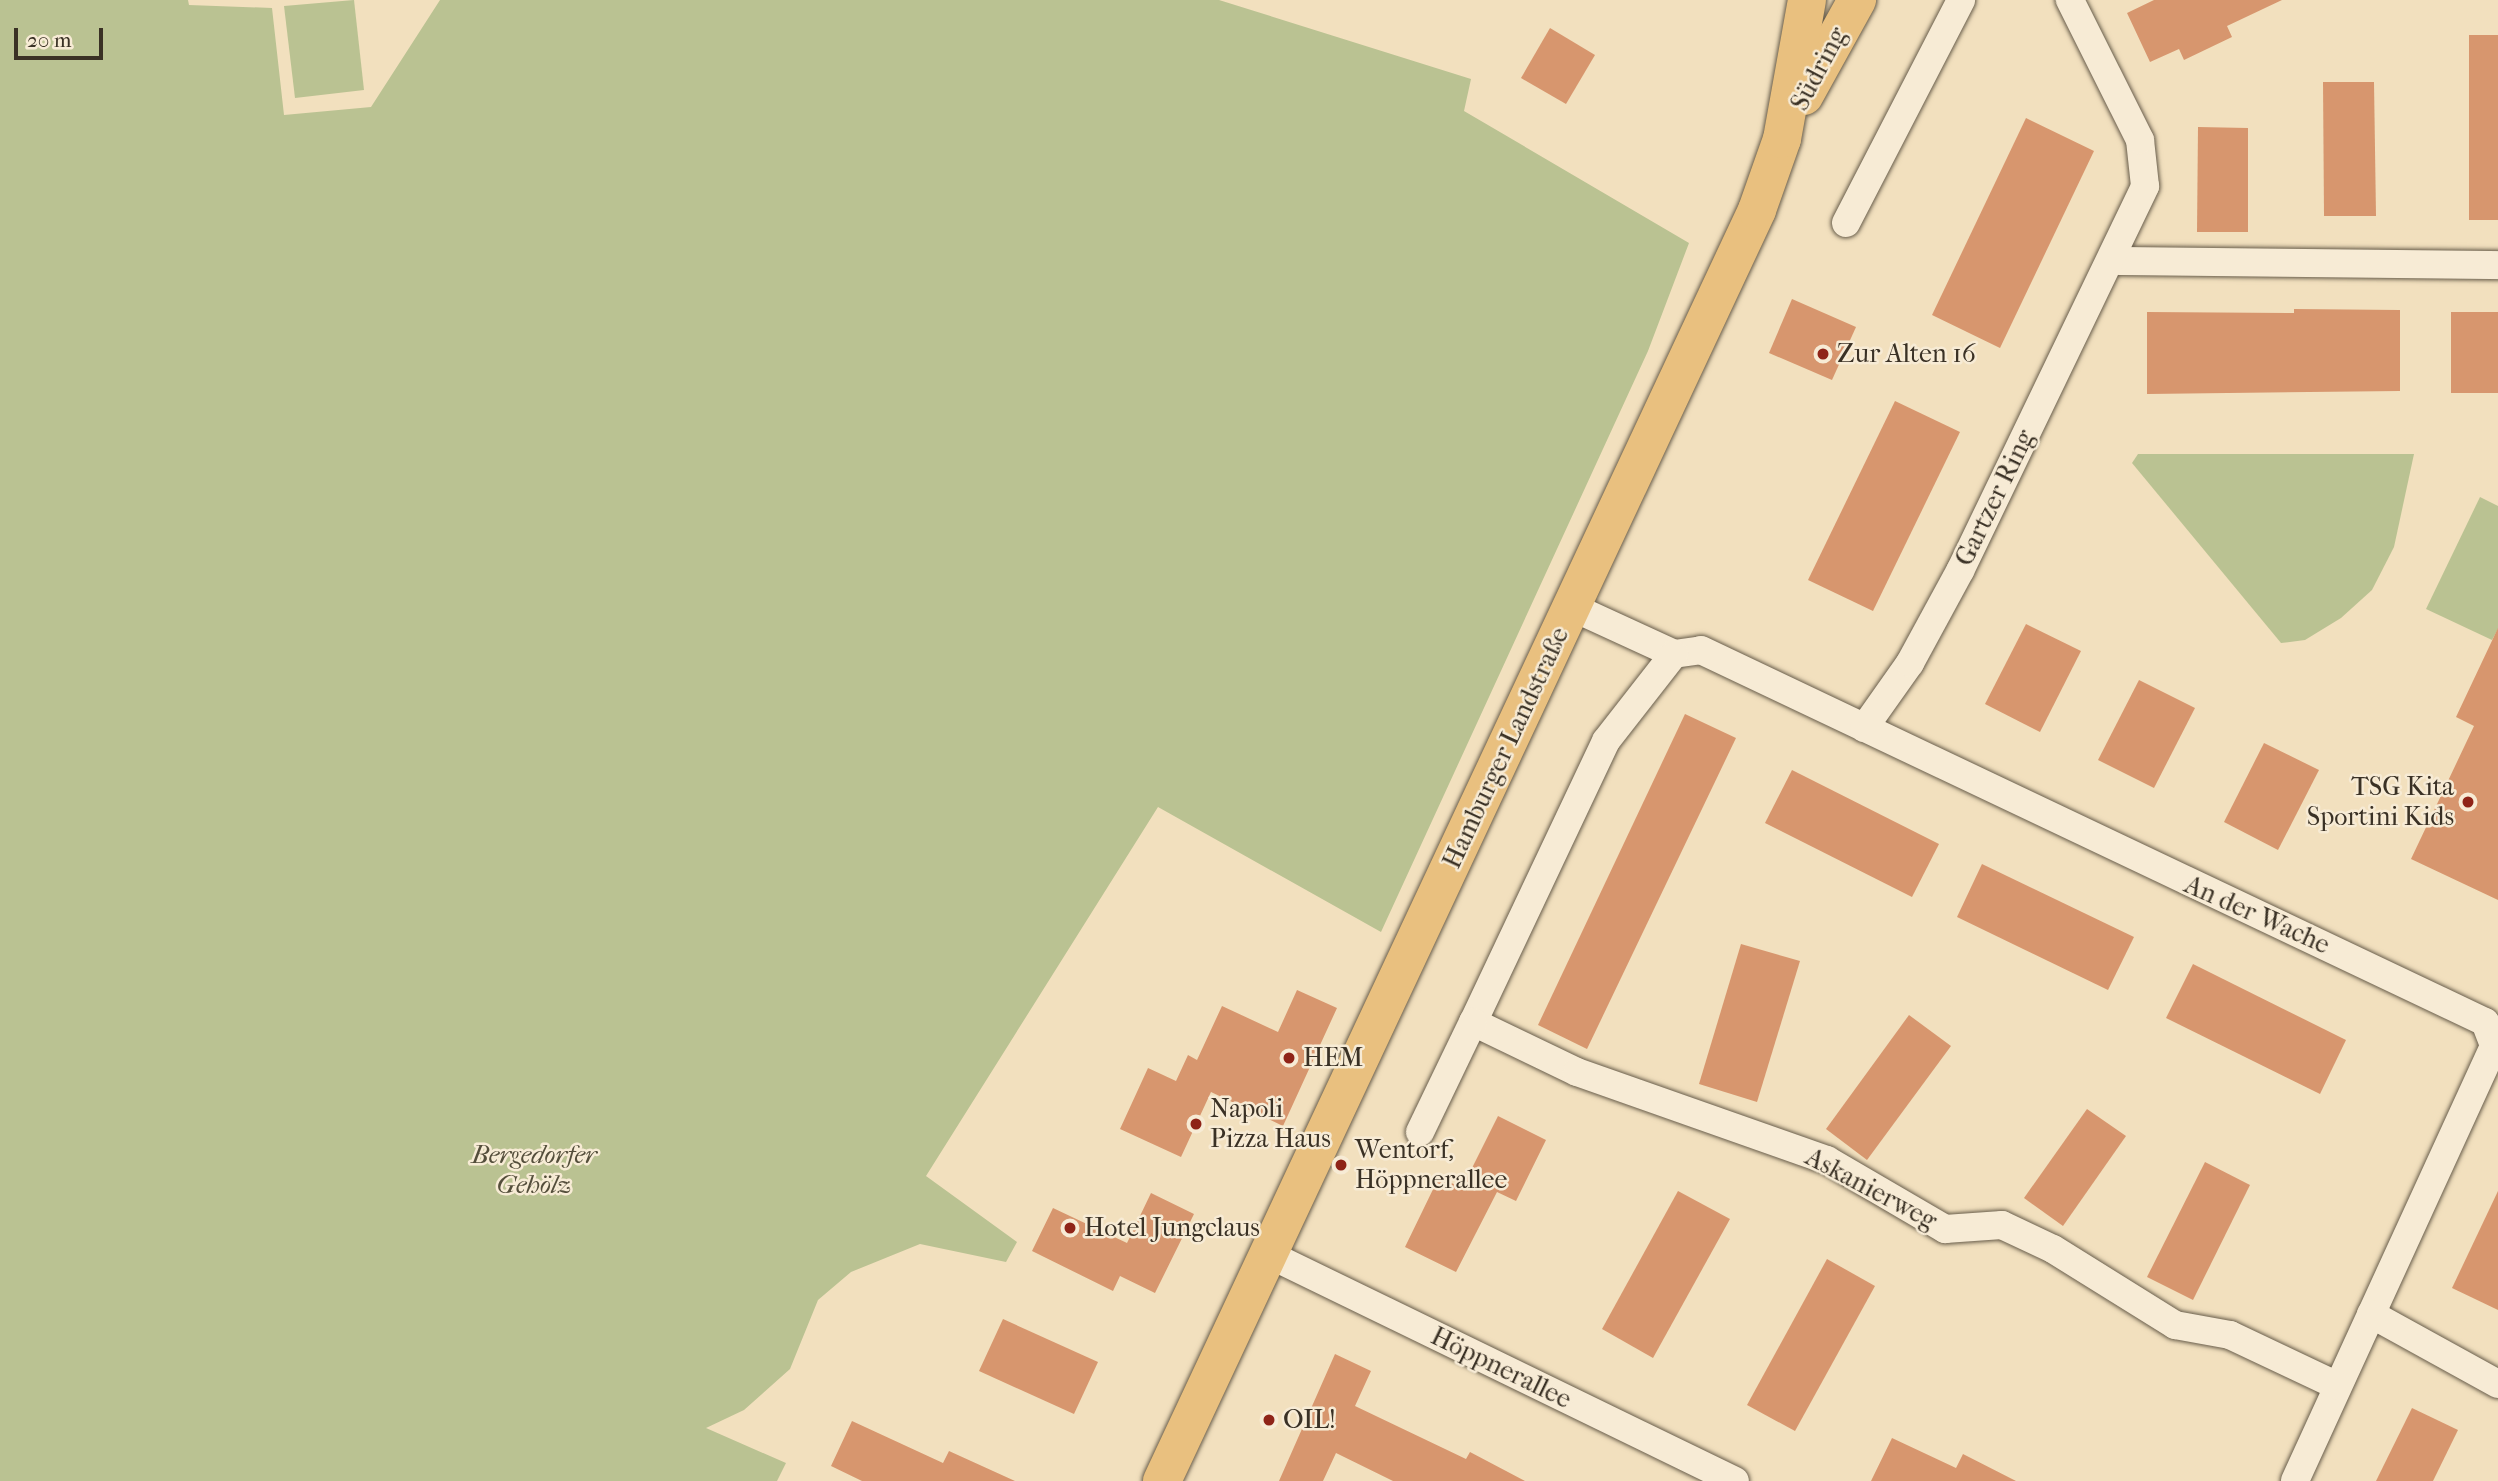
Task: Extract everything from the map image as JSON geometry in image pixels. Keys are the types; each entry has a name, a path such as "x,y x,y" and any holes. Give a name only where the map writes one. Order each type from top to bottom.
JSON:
{"main road":[{"name":"Hamburger Landstraße","path":"1162,1481 1757,210 1782,139 1807,0"},
{"name":"Südring","path":"1782,139 1857,0"}],"street":[{"path":"1846,223 1961,0"},
{"name":"Gartzer Ring","path":"1864,728 1910,663 1960,571 2113,261 2145,186 2140,140 2070,0"},
{"path":"2113,261 2498,265"},
{"name":"An der Wache","path":"1572,607 1674,654 1702,650 2484,1022 2494,1046 2295,1481"},
{"path":"1420,1132 1606,741 1674,654"},
{"name":"Askanierweg","path":"1473,1022 1577,1072 1827,1160 1945,1229 2002,1225 2053,1249 2175,1325 2230,1335 2338,1386"},
{"name":"Höppnerallee","path":"1268,1254 1735,1481"},
{"path":"2371,1314 2498,1384"}],"green space":[{"name":"Bergedorfer Gehölz","path":"0,0 188,0 189,5 272,8 284,115 371,107 440,0 1219,0 1471,79 1464,111 1689,243 1648,351 1381,932 1158,807 926,1176 1017,1242 1006,1262 920,1244 851,1272 818,1300 790,1369 744,1410 706,1428 786,1463 777,1481 0,1481"},
{"path":"354,0 364,90 295,98 284,6"},
{"path":"2138,454 2414,454 2394,547 2372,590 2341,618 2305,640 2281,643 2132,463"},
{"path":"2480,497 2498,506 2498,629 2492,640 2426,609"}],"building":[{"path":"2154,0 2282,0 2227,26 2232,37 2184,60 2179,49 2150,62 2127,13"},
{"path":"1550,28 1595,55 1566,104 1521,78"},
{"path":"2469,35 2498,35 2498,220 2469,220"},
{"path":"2323,82 2374,82 2376,216 2324,216"},
{"path":"2026,118 2094,151 2000,348 1932,315"},
{"path":"2198,127 2248,128 2248,232 2197,232"},
{"path":"1792,299 1856,327 1832,380 1769,353"},
{"path":"2294,309 2400,310 2400,391 2147,394 2147,312 2294,313"},
{"path":"2451,312 2498,312 2498,393 2451,393"},
{"path":"1895,401 1960,432 1873,611 1808,580"},
{"path":"2026,624 2081,651 2040,732 1985,704"},
{"name":"TSG Kita Sportini Kids","path":"2498,628 2498,900 2411,859 2474,726 2456,717"},
{"path":"2139,680 2195,708 2154,788 2098,760"},
{"path":"1685,714 1736,738 1587,1049 1538,1025"},
{"path":"2264,743 2319,770 2278,850 2224,822"},
{"path":"1792,770 1939,844 1912,897 1765,823"},
{"path":"1982,864 2134,937 2108,990 1957,917"},
{"path":"1741,944 1800,961 1757,1102 1699,1084"},
{"path":"2193,964 2346,1040 2320,1094 2166,1018"},
{"path":"1297,990 1337,1008 1283,1126 1211,1092 1181,1157 1120,1129 1148,1068 1176,1081 1188,1055 1197,1060 1222,1006 1278,1032"},
{"path":"1909,1015 1951,1046 1867,1160 1826,1129"},
{"path":"2087,1109 2126,1136 2063,1226 2024,1198"},
{"path":"1498,1116 1546,1140 1516,1201 1497,1192 1456,1272 1405,1247 1439,1177 1462,1188"},
{"path":"2205,1162 2250,1185 2193,1300 2147,1277"},
{"path":"1678,1191 1730,1219 1653,1358 1602,1329"},
{"path":"2498,1191 2498,1310 2452,1288"},
{"name":"Hotel Jungclaus","path":"1151,1193 1194,1214 1155,1293 1120,1276 1113,1291 1032,1251 1053,1208 1127,1243"},
{"path":"1827,1259 1875,1286 1795,1431 1747,1405"},
{"path":"1003,1319 1098,1362 1074,1414 979,1371"},
{"path":"1335,1354 1371,1371 1355,1406 1466,1459 1470,1452 1525,1481 1393,1481 1336,1453 1323,1481 1279,1481"},
{"path":"2412,1408 2458,1430 2433,1481 2376,1481"},
{"path":"852,1421 943,1463 949,1451 1015,1481 862,1481 831,1466"},
{"path":"1892,1438 1956,1468 1963,1454 2016,1481 1871,1481"}],"place":[{"name":"Zur Alten 16","path":"1823,354"},
{"name":"TSG Kita Sportini Kids","path":"2468,802"},
{"name":"HEM","path":"1289,1058"},
{"name":"Napoli Pizza Haus","path":"1196,1124"},
{"name":"Wentorf, Höppnerallee","path":"1341,1165"},
{"name":"Hotel Jungclaus","path":"1070,1228"},
{"name":"OIL!","path":"1269,1420"}]}
